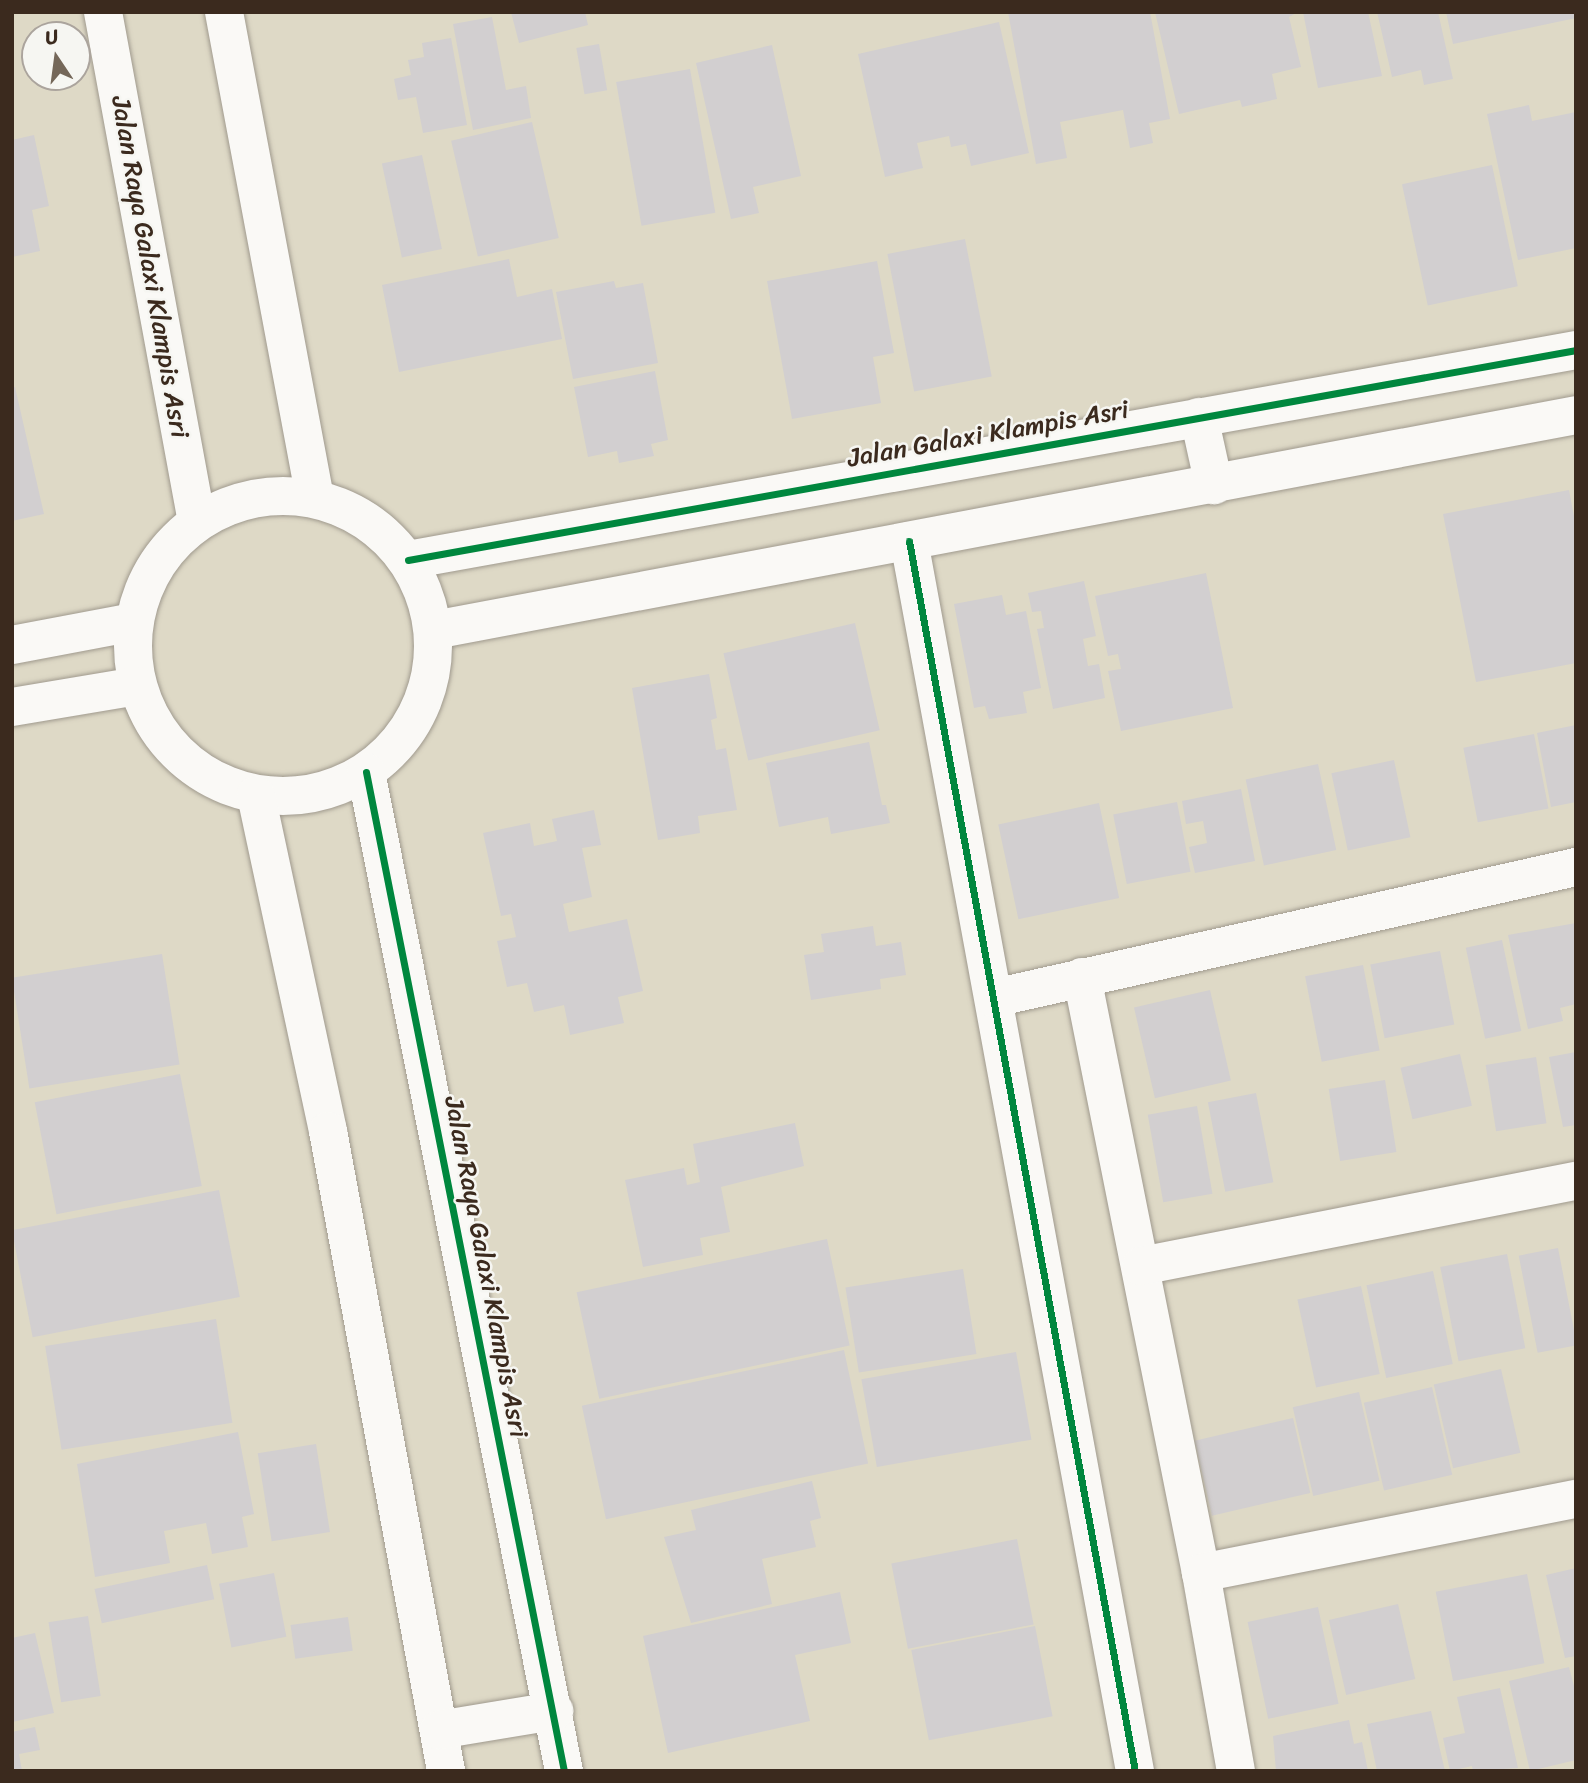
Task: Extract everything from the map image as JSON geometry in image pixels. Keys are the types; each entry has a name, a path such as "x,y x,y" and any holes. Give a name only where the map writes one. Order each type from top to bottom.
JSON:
{"street":[{"name":"Jalan Raya Galaxi Klampis Asri","path":"103,12 197,522"},
{"path":"224,12 315,499"},
{"name":"Jalan Galaxi Klampis Asri","path":"408,560 1576,350"},
{"path":"434,631 1576,415"},
{"path":"1199,417 1214,485"},
{"path":"253,498 315,499 368,521 408,560 425,594 434,631 429,685 406,734 366,772 313,794 256,794 203,774 170,744 137,686 131,654 134,622 155,566 197,522 253,498"},
{"path":"909,541 1135,1771"},
{"path":"12,645 134,622"},
{"path":"12,707 137,686"},
{"name":"Jalan Raya Galaxi Klampis Asri","path":"366,772 564,1771"},
{"path":"256,794 328,1131 446,1771"},
{"path":"994,998 1576,867"},
{"path":"1082,977 1142,1266 1236,1771"},
{"path":"1142,1266 1576,1181"},
{"path":"1201,1573 1576,1499"},
{"path":"439,1730 554,1711"}],"building":[{"path":"511,12 585,12 588,25 519,43"},
{"path":"1008,12 1150,12 1170,119 1149,123 1153,143 1130,148 1123,110 1060,122 1067,158 1036,164"},
{"path":"1155,12 1298,12 1289,17 1301,67 1272,74 1277,99 1242,107 1240,100 1179,114"},
{"path":"1303,12 1368,12 1382,76 1318,88"},
{"path":"1377,12 1438,12 1453,79 1424,85 1421,70 1392,77"},
{"path":"1446,12 1576,12 1576,18 1453,44"},
{"path":"492,17 506,90 526,86 531,118 473,130 453,24"},
{"path":"999,22 1029,153 971,166 966,144 951,147 949,136 917,143 923,168 885,177 858,54"},
{"path":"451,38 467,125 423,133 416,97 398,100 394,79 411,75 408,60 424,57 422,43"},
{"path":"599,44 607,90 585,94 576,48"},
{"path":"772,45 801,176 753,187 759,213 731,219 696,63"},
{"path":"690,69 715,213 641,226 616,82"},
{"path":"1529,105 1532,121 1576,112 1576,248 1518,260 1487,114"},
{"path":"532,122 559,238 478,257 451,141"},
{"path":"34,135 49,206 32,210 40,251 12,257 12,140"},
{"path":"422,155 442,249 402,257 382,164"},
{"path":"1492,165 1518,286 1428,305 1402,184"},
{"path":"965,239 992,376 914,392 887,254"},
{"path":"509,259 517,297 552,289 562,339 399,372 382,285"},
{"path":"877,261 894,353 873,357 881,403 792,419 767,281"},
{"path":"614,281 616,288 643,283 658,363 573,379 556,292"},
{"path":"655,371 668,440 651,444 654,456 619,463 617,451 588,457 574,387"},
{"path":"15,387 44,514 12,521 12,388"},
{"path":"1569,490 1576,527 1576,663 1476,682 1443,514"},
{"path":"1206,573 1233,708 1121,731 1108,671 1121,669 1118,654 1108,656 1095,596"},
{"path":"1084,581 1096,636 1083,639 1088,666 1099,664 1105,698 1053,709 1037,629 1044,628 1041,611 1032,612 1028,593"},
{"path":"1002,595 1006,615 1026,611 1041,688 1023,692 1027,713 989,719 985,706 974,708 954,604"},
{"path":"855,623 880,730 748,761 723,653"},
{"path":"709,674 717,718 711,720 716,750 726,748 737,810 698,816 700,833 658,840 632,688"},
{"path":"1576,725 1576,802 1551,807 1537,733"},
{"path":"1534,734 1549,809 1478,822 1463,748"},
{"path":"869,742 882,805 886,805 890,823 831,834 828,817 779,827 766,763"},
{"path":"1394,760 1410,837 1348,851 1331,773"},
{"path":"1318,764 1336,850 1264,865 1246,779"},
{"path":"1241,789 1255,861 1195,873 1189,847 1207,843 1203,821 1186,824 1182,801"},
{"path":"1177,802 1191,872 1127,884 1113,814"},
{"path":"1099,803 1119,898 1018,919 998,824"},
{"path":"594,810 601,845 582,848 592,897 563,904 569,932 627,919 643,991 618,997 624,1023 570,1035 564,1005 534,1012 527,983 507,987 497,941 516,937 511,914 501,916 483,833 530,823 534,846 557,841 552,819"},
{"path":"1576,923 1576,1004 1560,1008 1563,1021 1528,1029 1508,935"},
{"path":"873,926 876,946 901,942 906,975 880,979 881,989 811,1000 804,955 824,952 821,934"},
{"path":"1502,940 1521,1031 1485,1039 1466,948"},
{"path":"1440,951 1454,1025 1385,1038 1370,965"},
{"path":"162,954 180,1065 29,1088 12,978"},
{"path":"1363,965 1380,1050 1322,1062 1305,976"},
{"path":"1210,990 1231,1081 1155,1098 1134,1008"},
{"path":"1576,1052 1576,1125 1563,1127 1549,1057"},
{"path":"1460,1054 1472,1106 1412,1119 1401,1068"},
{"path":"1536,1057 1546,1123 1496,1131 1486,1065"},
{"path":"180,1074 202,1186 56,1214 35,1102"},
{"path":"1385,1080 1396,1152 1340,1161 1329,1089"},
{"path":"1256,1093 1273,1182 1225,1192 1208,1102"},
{"path":"1197,1106 1212,1194 1163,1202 1148,1115"},
{"path":"795,1123 804,1166 721,1187 730,1232 700,1238 703,1255 643,1267 625,1180 684,1168 687,1185 700,1182 693,1144"},
{"path":"219,1190 240,1297 33,1337 12,1230"},
{"path":"827,1239 850,1346 599,1399 577,1292"},
{"path":"1558,1248 1576,1345 1538,1353 1519,1256"},
{"path":"1507,1254 1525,1348 1459,1361 1440,1267"},
{"path":"963,1269 976,1354 859,1373 845,1288"},
{"path":"1433,1271 1453,1364 1386,1378 1366,1285"},
{"path":"1361,1286 1380,1374 1316,1388 1297,1300"},
{"path":"216,1319 232,1423 62,1450 45,1346"},
{"path":"844,1350 868,1463 606,1519 582,1406"},
{"path":"1016,1352 1031,1440 877,1467 861,1379"},
{"path":"1501,1369 1520,1453 1453,1468 1434,1385"},
{"path":"1432,1387 1452,1475 1384,1490 1364,1403"},
{"path":"1359,1392 1379,1481 1313,1496 1293,1407"},
{"path":"1293,1418 1310,1493 1212,1516 1195,1441"},
{"path":"238,1432 254,1514 242,1517 248,1547 212,1554 206,1523 164,1531 170,1563 95,1577 77,1464"},
{"path":"316,1444 330,1532 272,1541 258,1453"},
{"path":"812,1481 821,1518 810,1521 816,1547 762,1559 772,1604 691,1623 664,1537 696,1530 691,1510"},
{"path":"1017,1539 1034,1624 908,1649 891,1563"},
{"path":"207,1565 214,1599 102,1623 95,1589"},
{"path":"1576,1568 1576,1656 1565,1658 1546,1575"},
{"path":"274,1573 286,1637 231,1647 219,1584"},
{"path":"1527,1574 1544,1663 1453,1681 1436,1592"},
{"path":"840,1592 851,1643 795,1655 810,1721 668,1753 643,1636"},
{"path":"1398,1604 1415,1679 1346,1695 1329,1620"},
{"path":"1318,1607 1339,1704 1268,1719 1248,1622"},
{"path":"88,1616 101,1696 61,1702 48,1622"},
{"path":"348,1617 353,1651 295,1659 291,1625"},
{"path":"1035,1626 1053,1716 929,1740 911,1650"},
{"path":"35,1633 54,1713 12,1722 12,1638"},
{"path":"1569,1667 1576,1694 1576,1760 1530,1771 1509,1681"},
{"path":"1500,1688 1518,1768 1473,1771 1472,1766 1450,1771 1443,1738 1465,1733 1457,1697"},
{"path":"1431,1711 1445,1771 1377,1771 1367,1724"},
{"path":"1349,1720 1354,1744 1362,1742 1368,1771 1276,1771 1273,1736"},
{"path":"35,1727 40,1750 19,1754 22,1771 12,1771 12,1732"}],"cycle path":[{"path":"408,560 1576,350"},
{"path":"909,541 1135,1771"},
{"path":"366,772 564,1771"}]}
